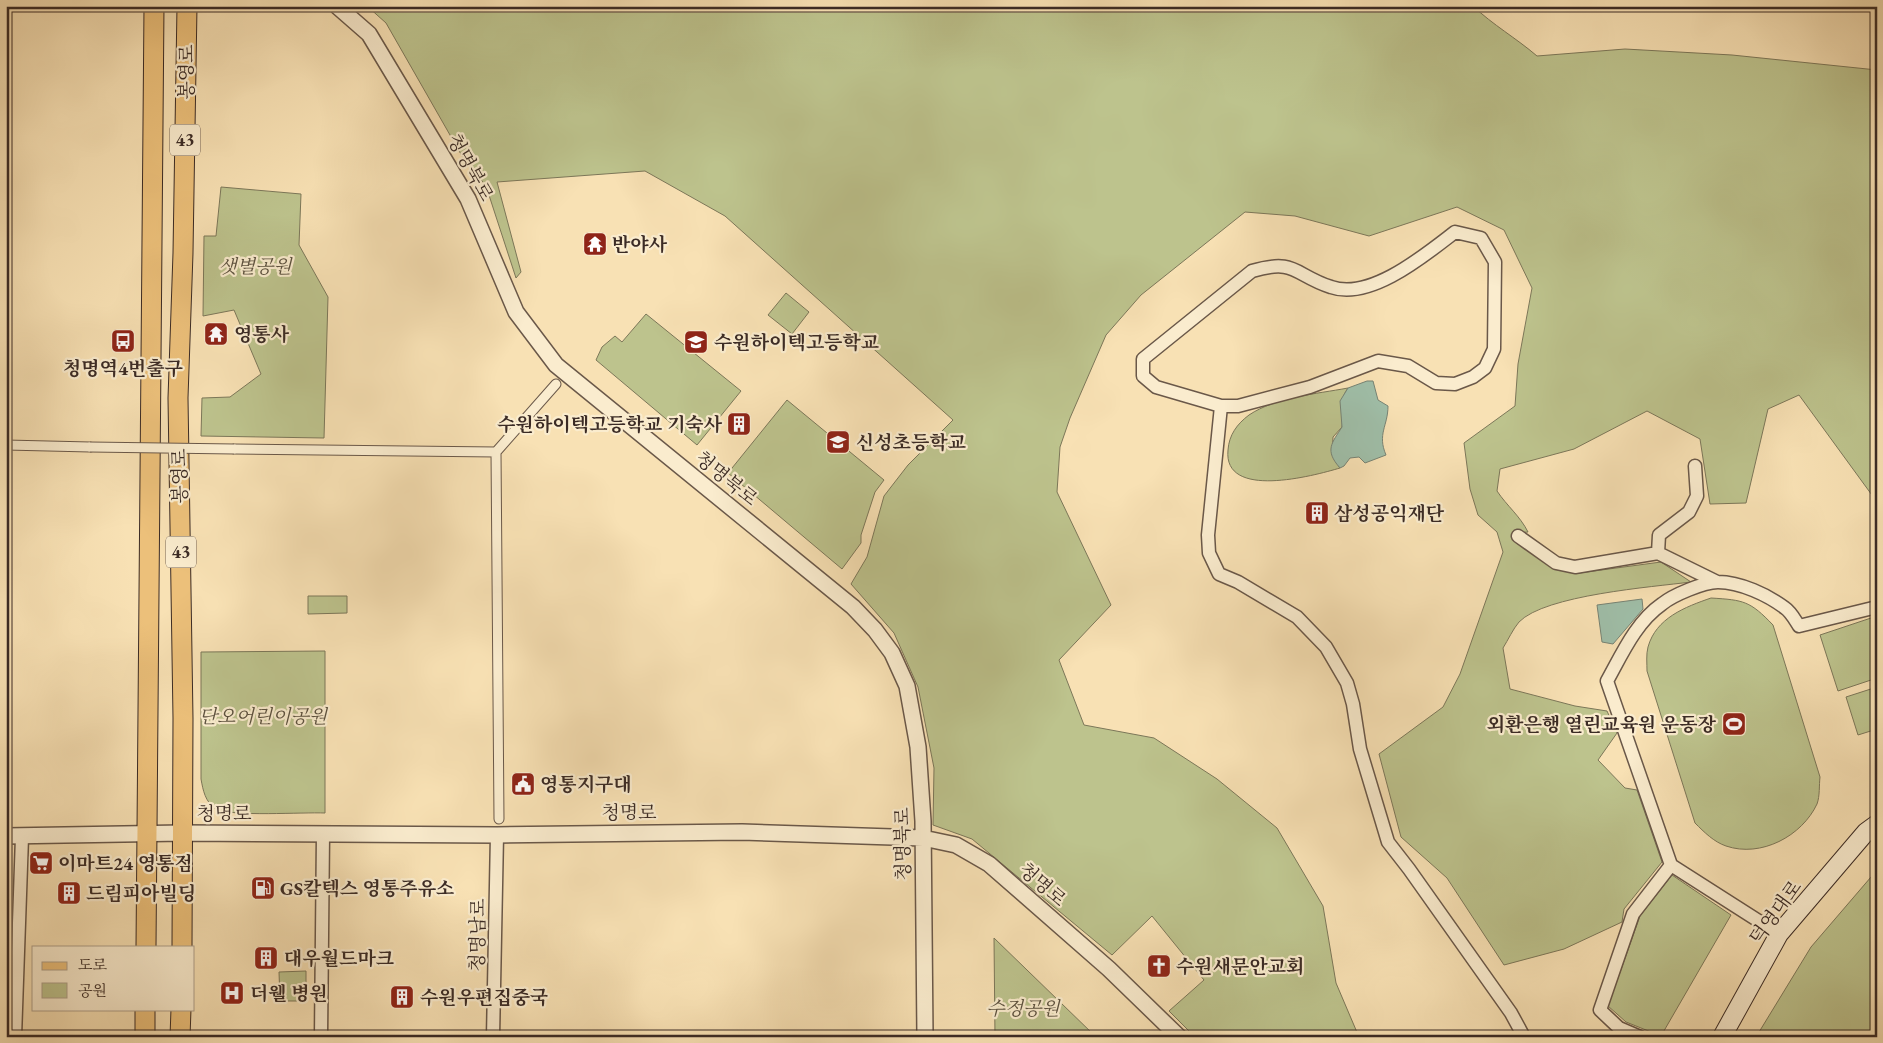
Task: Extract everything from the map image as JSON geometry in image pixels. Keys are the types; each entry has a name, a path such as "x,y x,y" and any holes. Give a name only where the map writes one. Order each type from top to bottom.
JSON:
{"main road":[{"name":"봉영로","path":"146,946 146,834 149,802 154,6"},
{"name":"봉영로","path":"182,946 178,398 184,244 187,6"},
{"name":"덕영대로","path":"1722,1037 1780,934 1866,832 1877,824"},
{"path":"145,1010 145,1037"},
{"path":"180,1037 181,1010"}],"street":[{"name":"청명북로","path":"337,6 370,34 468,199 516,312 556,365 853,607 875,630 892,653 907,686 918,747 923,838 925,1037"},
{"path":"1455,232 1480,238 1495,262 1494,350 1485,368 1473,376 1455,384 1436,383 1408,366 1378,361 1310,387 1238,406 1221,406 1156,388 1143,376 1144,359 1252,271 1269,266 1286,266 1332,288 1357,290 1387,278 1410,265 1455,232"},
{"path":"499,819 496,452 556,384"},
{"path":"1221,406 1208,535 1209,553 1219,574 1238,582 1297,617 1326,647 1347,683 1354,704 1360,750 1388,842 1511,1013 1524,1037"},
{"path":"6,445 496,452"},
{"path":"1658,552 1660,535 1689,512 1697,496 1695,466"},
{"path":"1518,536 1556,563 1575,567 1658,552 1717,582 1744,587 1768,598 1786,608 1799,626 1877,607"},
{"path":"1717,582 1685,592 1661,604 1636,630 1607,681 1671,865 1780,934"},
{"name":"청명로","path":"6,836 182,833 496,835 598,832 742,832 923,838 956,845 989,864 1101,963 1172,1034"},
{"path":"321,1037 323,834"},
{"name":"청명남로","path":"493,1037 497,928 496,835"},
{"path":"15,1037 22,837"},
{"path":"1640,1037 1619,1028 1600,1010 1633,914 1671,865"}],"green space":[{"path":"367,6 1473,6 1537,56 1625,49 1732,55 1877,70 1877,502 1799,395 1768,409 1746,503 1710,504 1700,439 1647,411 1574,449 1500,469 1497,491 1528,532 1515,533 1515,542 1551,567 1579,573 1661,562 1691,582 1600,594 1551,605 1532,613 1519,622 1503,648 1510,689 1575,706 1607,711 1617,733 1598,760 1625,788 1637,790 1662,862 1624,909 1622,922 1564,949 1504,965 1447,878 1401,837 1379,754 1443,707 1460,674 1503,552 1497,532 1478,515 1470,489 1464,443 1515,406 1518,364 1532,288 1504,230 1457,207 1369,236 1295,216 1245,212 1141,295 1106,335 1070,418 1060,447 1057,492 1111,605 1059,660 1084,725 1154,738 1217,779 1277,828 1323,906 1336,983 1359,1037 1195,1037 1169,1011 1204,980 1152,916 1112,955 972,839 933,825 934,768 918,687 894,633 851,584 867,557 884,496 908,465 953,420 725,216 645,171 497,182 521,272 516,278 486,186 462,156 386,23"},
{"name":"샛별공원","path":"221,187 301,194 299,245 328,297 324,438 201,436 202,398 230,397 261,374 234,310 203,316 204,236 216,236"},
{"path":"786,293 809,312 792,334 768,315"},
{"path":"646,314 741,391 697,445 596,360 602,347 615,336 622,342"},
{"path":"1348,388 1342,402 1342,427 1333,437 1332,454 1340,468 1310,476 1272,481 1254,480 1240,475 1230,465 1228,450 1230,439 1237,426 1249,415 1284,400"},
{"path":"787,400 884,480 875,492 861,535 861,543 842,569 728,473"},
{"path":"308,596 347,596 347,613 308,614"},
{"name":"외환은행 열린교육원 운동장","path":"1711,598 1746,603 1773,625 1820,777 1817,804 1801,826 1791,835 1779,841 1753,849 1739,849 1726,846 1713,839 1695,823 1647,671 1648,647 1658,628 1673,615 1691,605"},
{"path":"1877,616 1877,678 1838,691 1820,635"},
{"name":"단오어린이공원","path":"325,651 325,813 252,814 216,809 207,799 201,779 201,652"},
{"path":"1877,687 1877,729 1858,735 1846,697"},
{"path":"1877,870 1877,1037 1756,1037 1811,947"},
{"path":"1672,875 1731,915 1661,1036 1626,1022 1608,1006 1640,916"},
{"name":"수정공원","path":"994,938 1094,1035 1092,1037 995,1037"},
{"path":"306,971 306,1001 280,1001 279,972"}],"shaded area":[{"path":"1367,381 1373,381 1378,400 1388,406 1383,436 1386,455 1365,463 1359,457 1350,458 1340,468 1332,456 1331,447 1342,427 1340,401 1348,388"},
{"path":"1642,599 1643,609 1613,644 1602,642 1597,605"}],"place":[{"name":"반야사","path":"595,244"},
{"name":"영통사","path":"216,334"},
{"name":"청명역4번출구","path":"123,341"},
{"name":"수원하이텍고등학교","path":"696,342"},
{"name":"수원하이텍고등학교 기숙사","path":"739,424"},
{"name":"신성초등학교","path":"838,442"},
{"name":"삼성공익재단","path":"1317,513"},
{"name":"외환은행 열린교육원 운동장","path":"1734,724"},
{"name":"영통지구대","path":"523,784"},
{"name":"이마트24 영통점","path":"41,863"},
{"name":"GS칼텍스 영통주유소","path":"263,888"},
{"name":"드림피아빌딩","path":"69,893"},
{"name":"대우월드마크","path":"266,958"},
{"name":"수원새문안교회","path":"1159,966"},
{"name":"더웰 병원","path":"232,993"},
{"name":"수원우편집중국","path":"402,997"}]}
